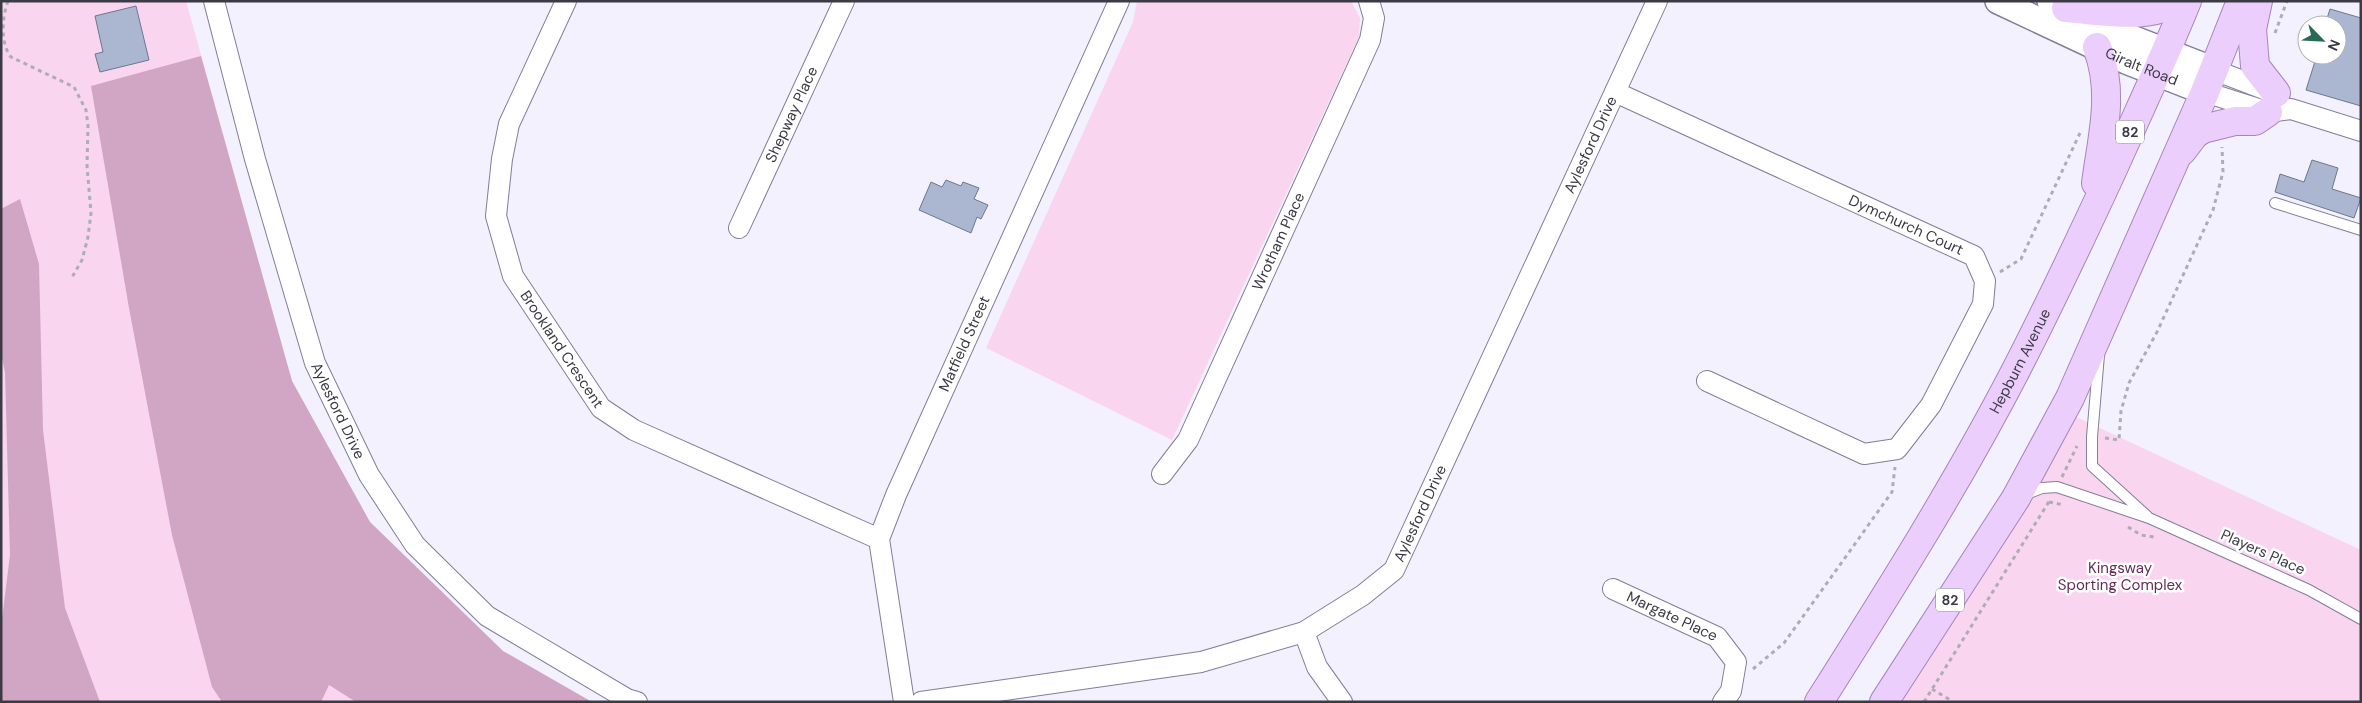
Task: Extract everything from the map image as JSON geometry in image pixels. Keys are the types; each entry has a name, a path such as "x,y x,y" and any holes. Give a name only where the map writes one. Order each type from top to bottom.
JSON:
{"main road":[{"path":"2058,5 2139,12 2157,10 2175,1"},
{"name":"Hepburn Avenue","path":"1819,702 1887,596 1956,479 2016,370 2093,212 2187,1"},
{"name":"82","path":"1884,702 2016,498 2070,398 2209,81 2240,1"},
{"path":"2175,160 2195,134 2203,128 2255,121 2278,105 2255,66 2252,29 2258,1"},
{"path":"2093,212 2107,96 2105,67 2097,47"}],"street":[{"name":"Aylesford Drive","path":"214,1 255,159 315,363 369,474 415,546 487,616 627,699 637,702"},
{"name":"Brookland Crescent","path":"566,1 509,124 502,160 496,216 513,276 602,408 634,430 879,539"},
{"name":"Shepway Place","path":"739,228 844,1"},
{"name":"Matfield Street","path":"904,702 879,539 896,495 1119,1"},
{"name":"Wrotham Place","path":"1162,474 1188,440 1370,40 1374,18 1369,1"},
{"name":"Aylesford Drive","path":"921,702 1201,662 1304,632 1363,595 1394,570 1657,1"},
{"name":"Giralt Road","path":"1998,1 2097,47 2161,63 2278,105 2361,131"},
{"name":"Giralt Road","path":"2058,5 2161,63"},
{"name":"Dymchurch Court","path":"1615,92 1974,256 1985,281"},
{"path":"1708,381 1864,454 1897,449 1931,405 1983,304 1985,281"},
{"name":"Margate Place","path":"1613,589 1717,637 1736,662 1727,696"},
{"path":"1304,632 1317,667 1342,702"}],"lane":[{"path":"2275,203 2361,230"},
{"path":"2101,329 2092,437 2092,466 2149,518"},
{"path":"2016,498 2042,488 2057,487 2149,518"},
{"name":"Players Place","path":"2149,518 2310,590 2361,620"}],"path":[{"path":"8,1 3,15 8,54 74,87 86,110 88,126 87,166 91,213 88,237 82,260 71,279"},
{"path":"2274,35 2287,1"},
{"path":"1924,702 2023,546 2080,442 2092,437 2119,440 2120,411 2129,382 2161,324 2214,210 2220,192 2223,172 2221,125"},
{"path":"1985,281 2021,259 2083,126"},
{"path":"1727,696 1784,643 1892,492 1897,449"},
{"path":"1932,689 1952,701"}],"green space":[{"path":"1,1 186,1 292,381 370,522 503,651 592,702 1,702"},
{"path":"1137,1 1351,1 1360,18 1359,37 1172,440 986,348 1133,22"},
{"name":"Kingsway Sporting Complex","path":"2072,415 2361,550 2361,702 1895,702"}],"shaded area":[{"path":"201,56 292,381 370,522 503,651 592,702 356,702 329,685 321,702 222,702 212,687 172,535 129,308 91,86"},
{"path":"20,199 39,264 43,430 65,608 100,702 1,702 1,627 10,555 5,372 1,354 1,209"}],"building":[{"path":"136,6 149,60 100,72 95,54 103,52 95,16"},
{"path":"2330,9 2361,18 2361,106 2306,90 2314,65 2347,65 2347,15 2328,15"},
{"path":"2312,160 2338,168 2332,189 2361,198 2354,218 2275,192 2280,174 2304,182"},
{"path":"946,180 961,186 963,182 979,188 974,199 988,205 981,219 977,217 971,233 919,210 931,182 942,187"}]}
